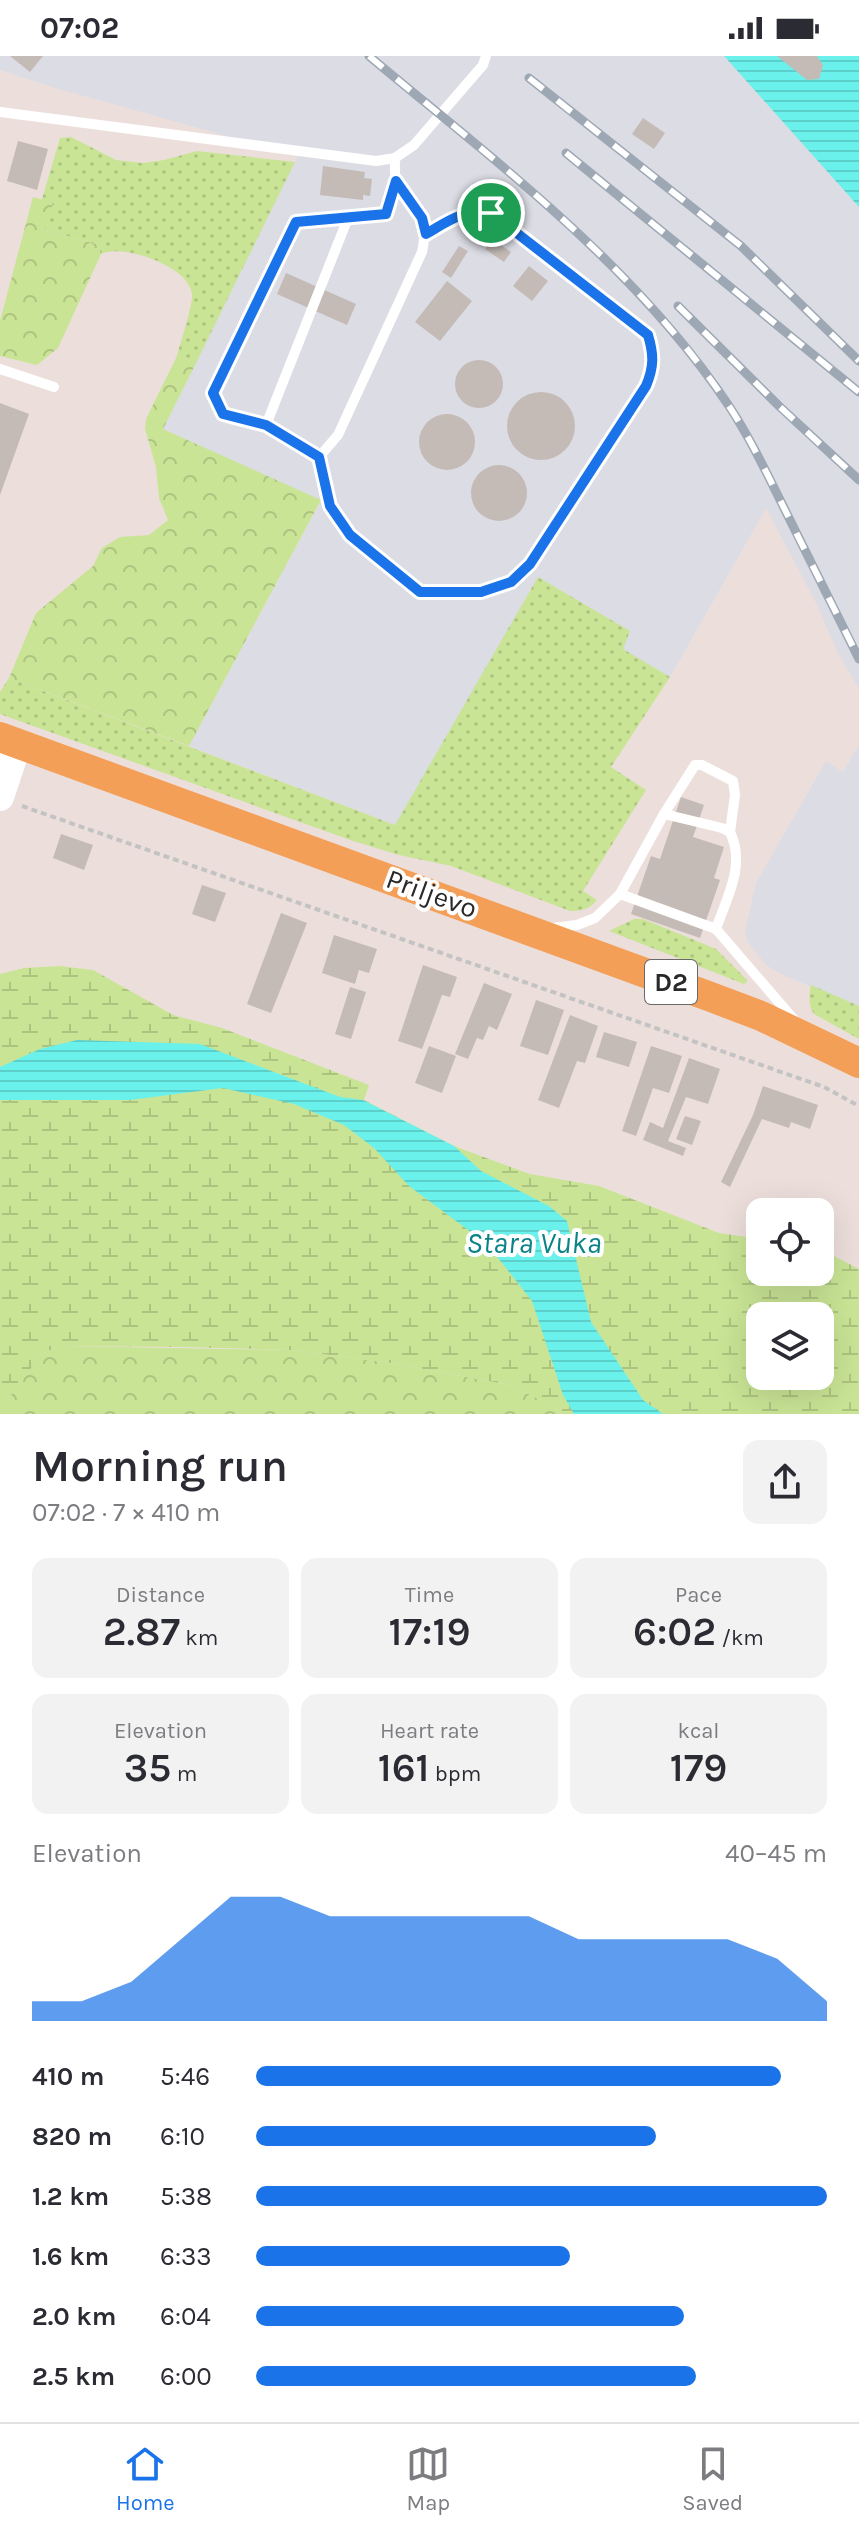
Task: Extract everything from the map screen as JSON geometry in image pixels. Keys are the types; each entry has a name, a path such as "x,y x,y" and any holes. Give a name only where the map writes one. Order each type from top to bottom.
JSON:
{"main road":[{"path":"8,800 9,740"},
{"name":"Priljevo","path":"9,740 761,1016 859,1063"}],"lane":[{"path":"0,112 376,161 395,158 414,145 483,65 486,56"},
{"path":"395,158 396,181 386,214 296,222 213,393 223,414 266,425 319,457 338,435 422,252 426,234 422,218 396,181"},
{"path":"266,425 348,218"},
{"path":"0,369 54,387"},
{"path":"530,929 577,925 595,918 620,894 695,765 702,765 733,781 735,795 730,832 738,853 738,866 716,929"},
{"path":"664,814 730,832"},
{"path":"620,894 716,929 810,1039"}],"path":[{"path":"319,457 330,506 350,535 420,592 481,592 511,582 530,564 646,386 653,371 654,354 648,335 491,213 473,211 455,216 426,234"},
{"path":"8,800 824,1087 859,1106"}],"shaded area":[{"path":"0,56 724,56 859,207 859,689 766,508 670,677 622,649 630,631 538,577 396,825 189,746 321,501 163,429 298,156 0,70"},
{"path":"859,745 859,1006 785,976 766,965 748,942 745,932 756,883 826,761 843,772"}],"green space":[{"path":"71,137 116,160 143,163 197,151 295,162 196,363 177,356 192,300 188,284 179,274 138,254 111,251 101,254 96,244 45,230 42,199 60,138"},
{"path":"33,197 53,202 45,230 96,244 101,254 58,348 37,365 0,356 0,321"},
{"path":"177,356 196,363 163,429 321,500 189,746 9,678 36,613 93,566 102,548 120,537 149,535 168,520 159,498 156,467 145,429 146,419"},
{"path":"538,577 630,631 623,649 670,677 611,767 646,790 583,891 597,900 582,910 570,911 451,866 353,841 0,714 0,692 9,678 395,825"},
{"path":"634,919 643,919 716,949 747,980 746,983 609,931"},
{"path":"60,966 93,970 173,1015 222,1028 369,1085 364,1100 454,1146 530,1174 599,1186 719,1233 746,1237 746,1286 834,1286 834,1256 859,1269 859,1414 561,1414 553,1406 510,1385 391,1363 292,1350 184,1347 60,1346 41,1354 15,1391 0,1404 0,974 24,968"},
{"path":"811,985 859,1006 859,1039 814,1014 810,1000"},
{"path":"60,1346 292,1350 391,1363 510,1385 553,1406 561,1414 0,1414 0,1404 15,1391 41,1354"}],"water":[{"path":"724,56 859,56 859,207"},
{"name":"Stara Vuka","path":"77,1040 200,1044 340,1097 363,1100 454,1146 481,1171 549,1206 567,1221 591,1322 643,1400 663,1414 574,1414 563,1395 532,1301 487,1244 409,1186 374,1148 344,1125 294,1104 223,1088 130,1100 0,1100 0,1067 40,1049"}],"building":[{"path":"10,56 43,56 30,72"},
{"path":"777,56 817,56 823,65 819,79 807,80"},
{"path":"643,118 665,133 654,149 632,134"},
{"path":"18,141 48,149 37,190 7,181"},
{"path":"323,166 365,172 364,178 372,179 370,196 363,195 363,200 320,195"},
{"path":"492,239 511,252 504,262 485,249"},
{"path":"459,246 468,251 451,278 442,272"},
{"path":"529,266 548,281 532,301 513,286"},
{"path":"286,273 356,304 347,325 277,294"},
{"path":"447,281 472,301 440,341 415,322"},
{"path":"479,360 496,367 503,384 496,401 479,408 462,401 455,384 462,367"},
{"path":"541,392 565,402 575,426 565,450 541,460 517,450 507,426 517,402"},
{"path":"0,403 29,414 0,495"},
{"path":"447,414 467,422 475,442 467,462 447,470 427,462 419,442 427,422"},
{"path":"499,465 519,473 527,493 519,513 499,521 479,513 471,493 479,473"},
{"path":"681,797 704,805 693,837 724,847 714,878 720,880 700,938 631,914 651,856 660,859"},
{"path":"61,834 93,845 84,870 53,858"},
{"path":"202,885 226,893 215,922 192,914"},
{"path":"281,913 307,923 271,1013 247,1004"},
{"path":"334,935 377,949 369,973 359,970 355,984 322,973"},
{"path":"423,965 457,977 450,997 442,995 422,1049 398,1041"},
{"path":"484,983 512,994 497,1030 489,1026 483,1040 477,1038 468,1059 455,1054"},
{"path":"350,987 366,992 351,1039 335,1034"},
{"path":"536,1000 564,1010 548,1055 520,1046"},
{"path":"570,1015 598,1026 585,1063 577,1061 559,1108 538,1100"},
{"path":"604,1032 637,1042 629,1067 596,1057"},
{"path":"429,1046 456,1056 442,1093 415,1083"},
{"path":"651,1046 682,1056 669,1093 653,1088 636,1136 622,1131"},
{"path":"689,1058 720,1069 708,1104 686,1097 668,1141 686,1148 683,1156 643,1140 650,1122 663,1128"},
{"path":"763,1086 818,1105 810,1129 791,1122 789,1128 762,1119 730,1187 721,1182 753,1115"},
{"path":"685,1116 701,1121 692,1145 676,1139"}],"railway":[{"path":"369,56 562,218 651,307 692,355 729,406 753,447 859,659"},
{"path":"529,78 741,246 859,361"},
{"path":"566,153 859,392"},
{"path":"678,306 859,480"}],"route":[{"path":"396,181 422,218 426,234 455,216 473,211 491,213 648,335 654,354 653,371 530,564 511,582 481,592 420,592 350,535 330,506 319,457 266,425 223,414 213,393 296,222 386,214 396,181"}]}
